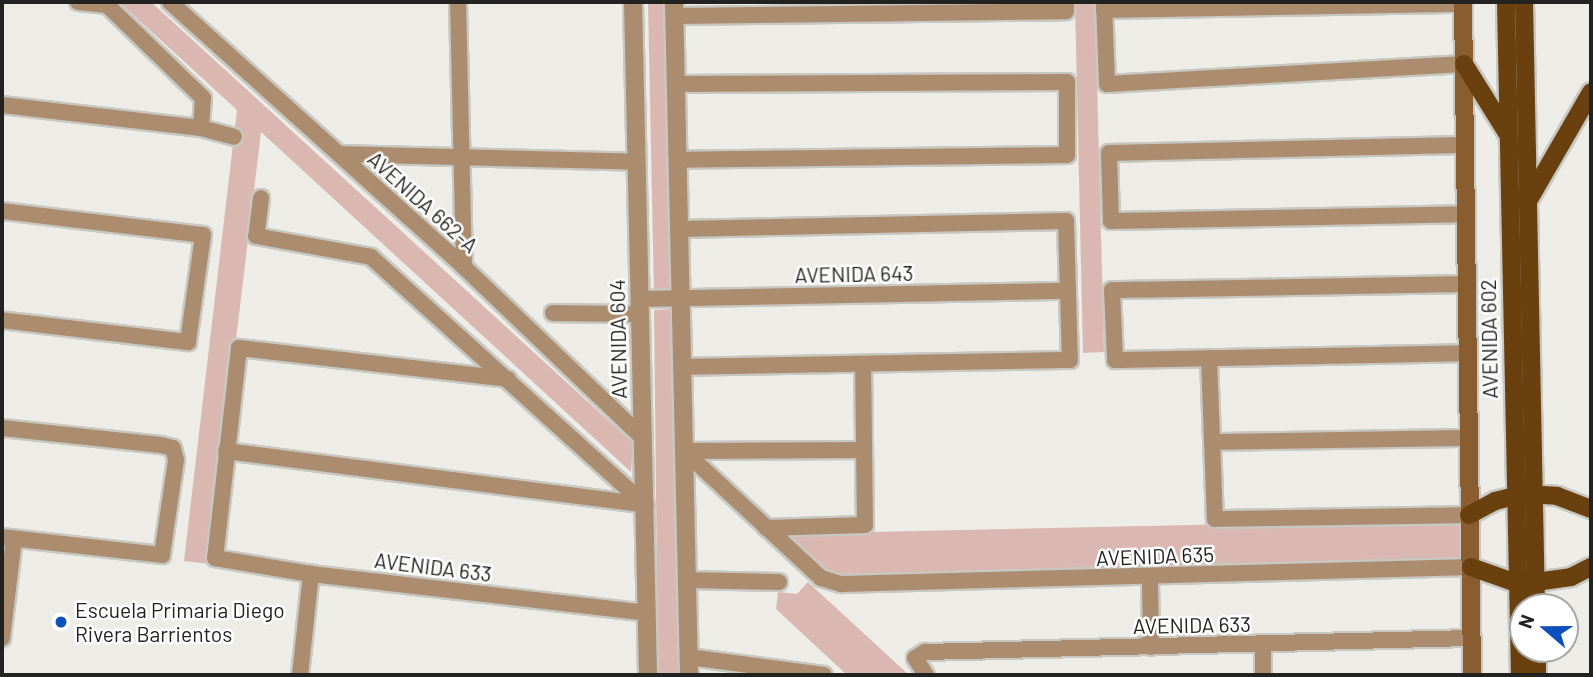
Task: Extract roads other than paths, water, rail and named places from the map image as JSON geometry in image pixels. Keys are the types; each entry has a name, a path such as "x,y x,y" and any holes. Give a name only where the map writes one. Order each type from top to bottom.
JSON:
{"main road":[{"name":"AVENIDA 602","path":"1506,2 1520,675"},
{"name":"AVENIDA 602","path":"1524,2 1536,593"},
{"name":"AVENIDA 602","path":"1463,3 1463,214 1468,353 1472,675"},
{"path":"1464,64 1508,134"},
{"path":"1527,203 1591,92"},
{"path":"1469,515 1515,495 1533,494 1571,499 1591,509"},
{"path":"1471,567 1517,581 1536,582 1571,577 1591,567"}],"street":[{"path":"78,2 107,5 203,98 201,128"},
{"name":"AVENIDA 662-A","path":"170,2 464,267 643,438"},
{"path":"458,2 464,267"},
{"name":"AVENIDA 604","path":"633,2 648,675"},
{"path":"1463,3 1104,6 1107,84 1464,64"},
{"path":"822,674 689,666 674,9 1066,6"},
{"path":"676,84 1067,82 1067,155 677,160"},
{"path":"2,104 201,128 234,137"},
{"path":"1463,145 1109,153 1111,221 1463,214"},
{"path":"339,154 637,162"},
{"path":"261,198 256,236 370,257 645,505"},
{"path":"2,211 203,235 188,342 2,320"},
{"path":"679,229 1066,222 1070,360 682,368"},
{"path":"1465,284 1112,290 1115,360 1468,353"},
{"name":"AVENIDA 643","path":"553,313 640,306 681,298 1068,291"},
{"path":"508,379 239,348 226,451 645,505"},
{"path":"1209,358 1215,519 1469,515"},
{"path":"684,451 766,528 861,527 866,520 863,364"},
{"path":"2,428 173,448 163,555 8,538 2,638"},
{"path":"1213,442 1469,438"},
{"path":"684,451 864,450"},
{"name":"AVENIDA 633","path":"226,451 215,558 311,574 647,613"},
{"name":"AVENIDA 635","path":"766,528 821,578 841,584 1150,579 1471,567"},
{"path":"300,675 311,574"},
{"path":"1150,579 1151,647"},
{"path":"687,580 779,582"},
{"name":"AVENIDA 633","path":"926,675 915,657 925,652 1471,638"},
{"path":"1263,644 1263,675"}],"place":[{"name":"Escuela Primaria Diego Rivera Barrientos","path":"61,622"}]}
